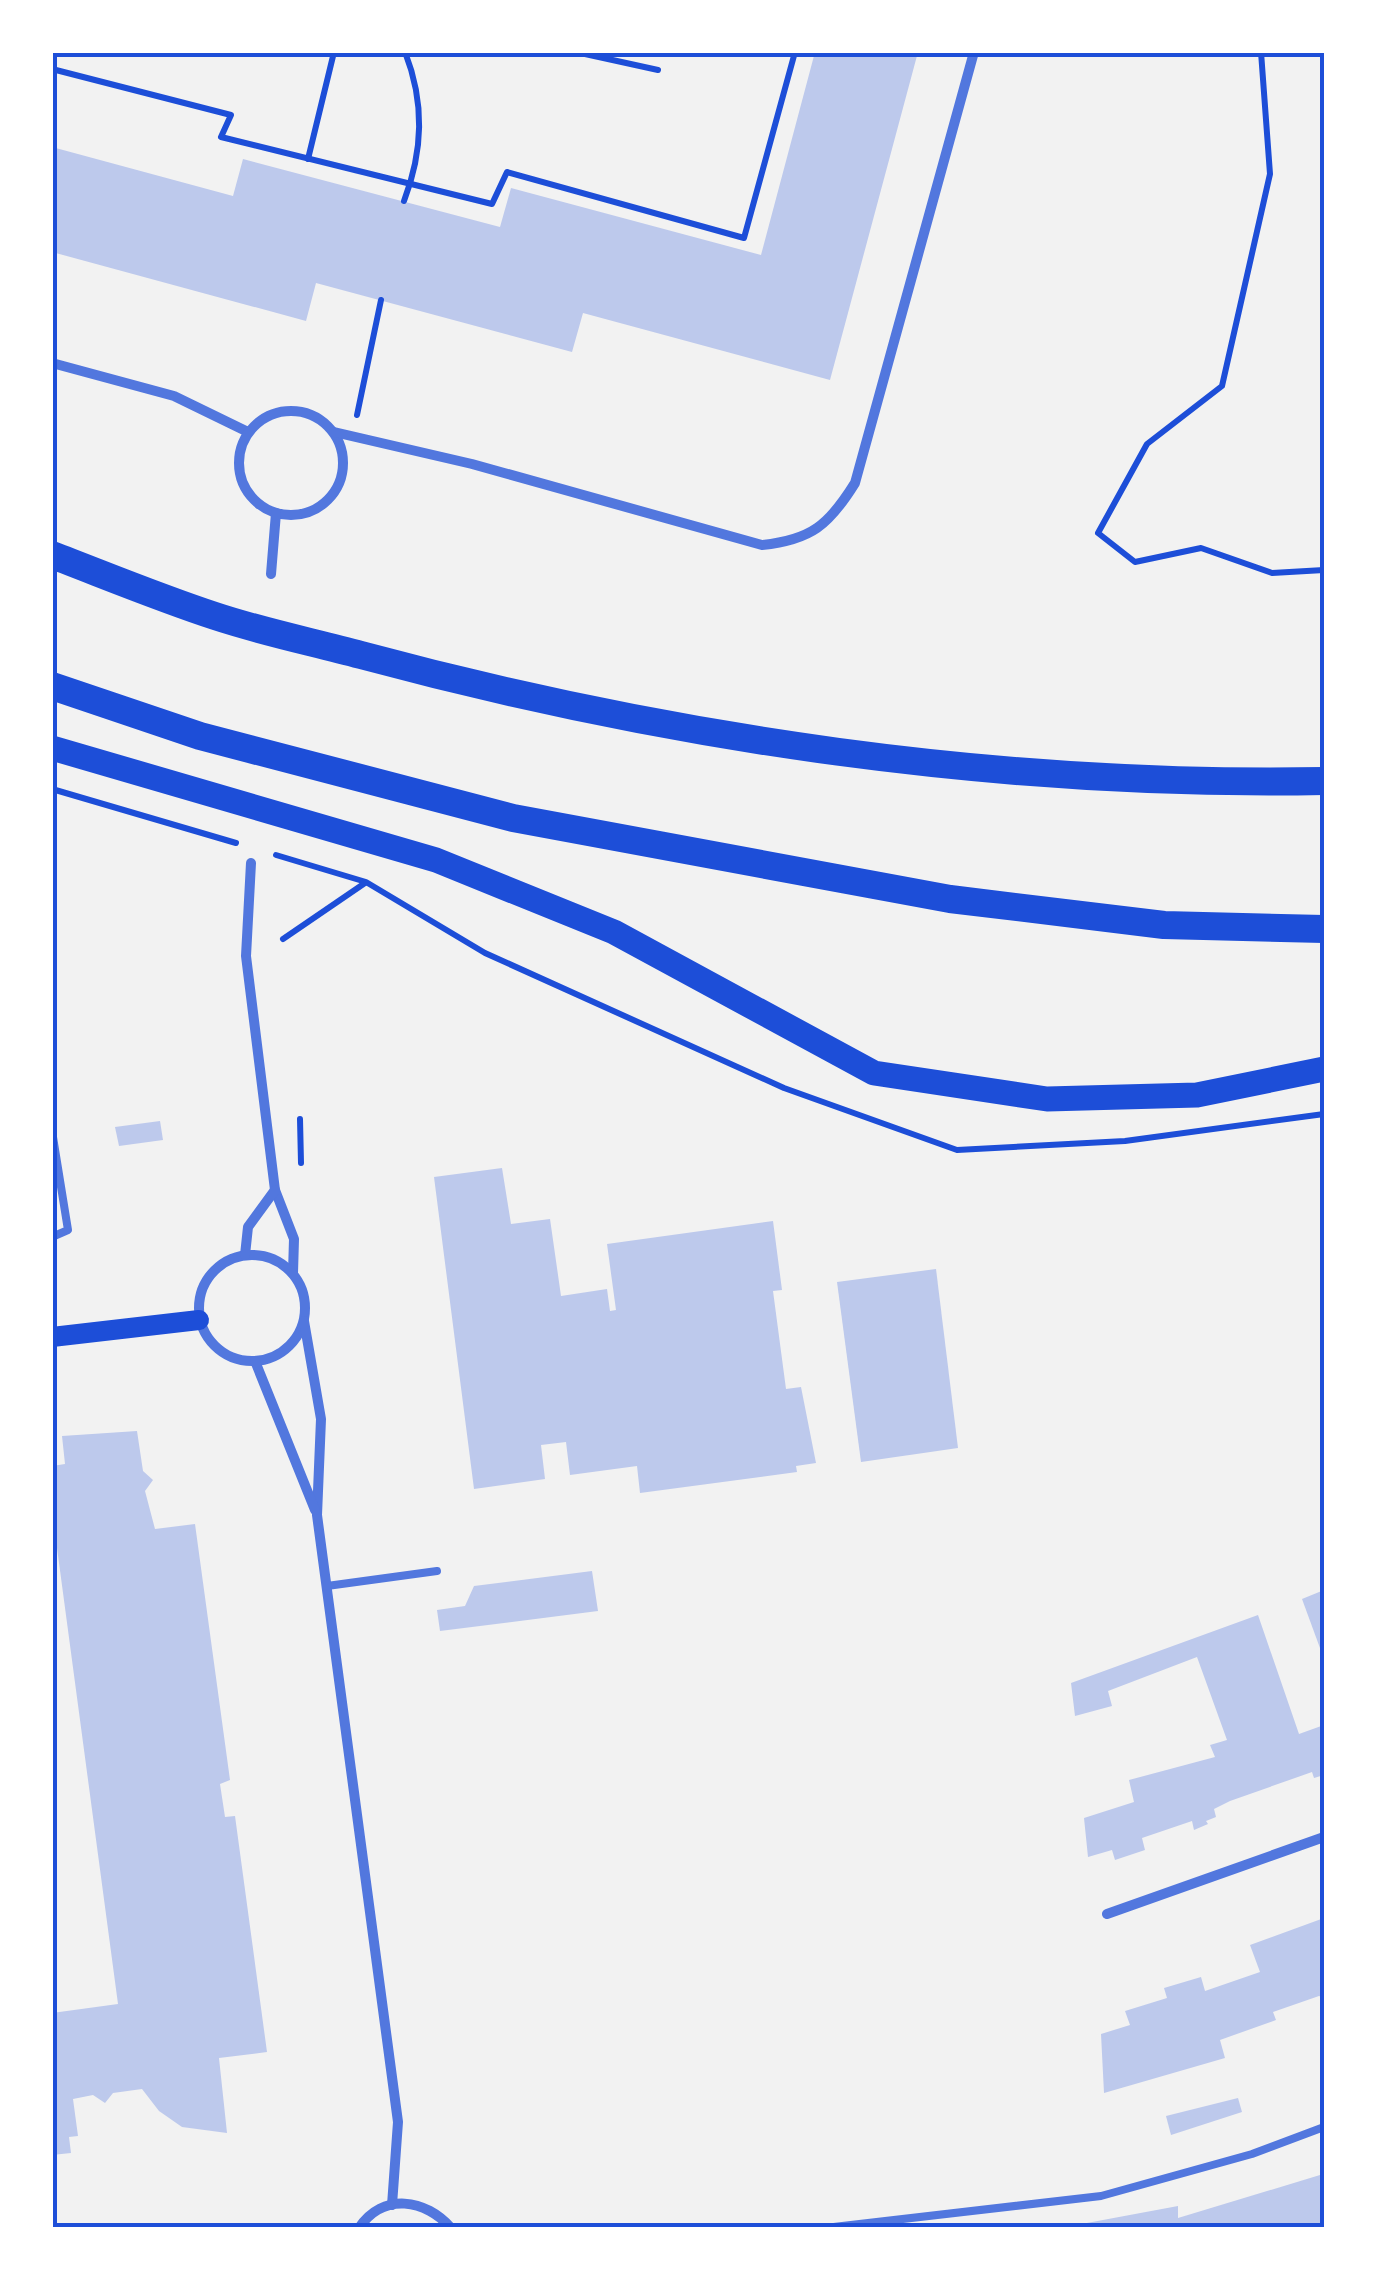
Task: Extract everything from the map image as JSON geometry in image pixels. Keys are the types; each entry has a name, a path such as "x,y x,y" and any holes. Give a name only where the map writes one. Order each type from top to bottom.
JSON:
{"highway":[{"path":"52,555 217,617 520,698 724,734 913,760 1115,776 1324,781"},
{"path":"52,686 200,736 512,818 950,899 1164,925 1324,929"}],"main road":[{"path":"52,748 436,860 614,932 874,1073 1047,1099 1196,1096 1324,1070"},
{"path":"52,1337 200,1320"}],"street":[{"path":"334,432 343,461 332,495 306,513 276,514 256,502 240,477 239,454 248,432 268,416 286,410 305,412 334,432 762,545 797,542 835,516 855,483 974,52"},
{"path":"52,363 174,396 248,432"},
{"path":"270,574 276,514"},
{"path":"251,863 246,956 275,1190 294,1239 293,1272 302,1288 321,1418 317,1515 398,2122 392,2204"},
{"path":"245,1254 248,1227 275,1190"},
{"path":"293,1272 263,1255 245,1254 214,1270 198,1302 200,1320 214,1346 226,1354 255,1362 286,1349 304,1322"},
{"path":"255,1362 317,1515"},
{"path":"1107,1914 1324,1837"},
{"path":"360,2228 377,2210 392,2204 426,2206 452,2228"}],"lane":[{"path":"52,1131 68,1230 52,1237"},
{"path":"327,1586 438,1571"},
{"path":"825,2228 1101,2196 1252,2154 1324,2127"}],"path":[{"path":"308,159 334,52"},
{"path":"404,201 422,136 414,75 405,52"},
{"path":"576,52 658,70"},
{"path":"52,68 231,115 221,137 308,159 492,204 506,172 744,238 795,52"},
{"path":"1261,52 1270,174 1222,386 1146,444 1098,534 1135,562 1200,548 1272,573 1324,570"},
{"path":"352,436 380,300"},
{"path":"52,789 255,849"},
{"path":"274,855 366,882 283,939"}],"building":[{"path":"815,52 918,52 830,380 583,313 572,352 316,283 306,321 52,252 52,147 233,196 243,159 500,227 511,188 761,255"},
{"path":"160,1121 163,1140 119,1146 115,1127"},
{"path":"502,1168 511,1224 550,1219 561,1296 607,1289 610,1311 616,1310 607,1244 773,1221 782,1290 773,1291 786,1389 801,1387 816,1463 796,1466 797,1472 640,1493 637,1466 570,1475 566,1442 541,1445 545,1479 474,1489 434,1177"},
{"path":"936,1269 958,1448 861,1462 837,1282"},
{"path":"137,1431 143,1471 153,1480 145,1491 155,1529 195,1524 230,1780 220,1784 225,1817 235,1816 267,2052 219,2058 227,2133 182,2127 159,2111 142,2089 113,2093 105,2103 93,2095 73,2099 78,2136 69,2137 71,2153 52,2155 52,2013 118,2004 57,1548 52,1549 52,1466 65,1464 62,1436"},
{"path":"592,1571 598,1611 440,1631 437,1610 465,1606 474,1586"},
{"path":"1324,1590 1324,1659 1302,1599"},
{"path":"1258,1615 1299,1734 1324,1725 1324,1775 1314,1778 1312,1772 1230,1801 1214,1809 1216,1817 1206,1821 1208,1824 1194,1830 1192,1821 1142,1838 1145,1850 1115,1860 1112,1850 1088,1857 1084,1818 1134,1802 1129,1780 1215,1757 1210,1745 1227,1740 1197,1657 1108,1691 1112,1706 1075,1716 1071,1683"},
{"path":"1324,1918 1324,1998 1319,1996 1273,2012 1276,2020 1220,2040 1225,2058 1104,2093 1101,2034 1130,2025 1125,2011 1167,1998 1164,1988 1201,1977 1205,1991 1260,1972 1250,1945"},
{"path":"1238,2098 1242,2112 1171,2135 1166,2116"},
{"path":"1320,2175 1324,2228 1060,2228 1178,2206 1178,2218"}]}
